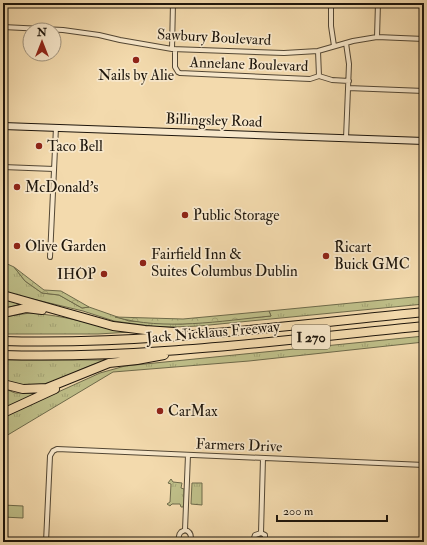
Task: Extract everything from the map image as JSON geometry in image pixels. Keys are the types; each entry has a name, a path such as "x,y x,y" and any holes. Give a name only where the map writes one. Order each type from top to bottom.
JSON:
{"highway":[{"path":"3,295 113,326 171,332 245,330"},
{"path":"3,314 26,308 80,317"},
{"name":"Jack Nicklaus Freeway","path":"3,341 106,340 173,337 424,312"},
{"name":"Jack Nicklaus Freeway","path":"3,354 104,354 198,348 424,326"},
{"path":"3,384 23,390 47,388 109,363 137,360 198,348"},
{"path":"3,413 77,380 91,370"}],"street":[{"name":"Annelane Boulevard","path":"173,3 173,49 175,67 180,73 310,79 319,76 332,80 348,81"},
{"path":"332,3 331,26 334,46"},
{"path":"377,37 378,3"},
{"name":"Sawbury Boulevard","path":"3,27 63,30 99,35 173,49 284,53 318,51 362,39 377,37 424,39"},
{"path":"346,43 349,64 346,138"},
{"name":"Annelane Boulevard","path":"318,51 319,76"},
{"path":"348,88 424,91"},
{"name":"Billingsley Road","path":"3,126 424,141"},
{"path":"50,257 56,127"},
{"path":"3,167 54,169"},
{"name":"Farmers Drive","path":"46,542 50,456 53,451 63,449 424,465"},
{"path":"185,530 188,455"},
{"path":"263,458 261,533 265,536 265,542"},
{"path":"182,542 179,539 179,536 181,532 185,530"},
{"path":"185,530 191,535 191,538 187,542"},
{"path":"255,542 255,535 261,533"}],"green space":[{"path":"3,262 14,267 25,281 42,293 59,295 82,308 89,307 129,321 181,324 271,316 269,311 424,296 424,304 199,326 157,327 114,321 83,311 3,292"},
{"path":"14,267 44,290 61,291 89,307 82,308 59,295 42,293 25,281"},
{"path":"3,297 22,303 3,309"},
{"path":"269,311 271,316 193,324 153,323 115,317 183,319"},
{"path":"30,313 68,318 131,332 98,334 3,334 3,317"},
{"path":"424,336 424,342 249,361 113,372 6,436 3,436 3,417 100,373 125,366"},
{"path":"3,360 105,361 91,365 56,381 32,386 3,380"},
{"path":"3,388 15,393 38,393 3,409"},
{"path":"171,479 173,482 182,483 181,488 184,489 183,507 181,507 180,504 172,504 170,506 167,504 170,502 171,484 168,483"},
{"path":"192,483 202,483 202,505 191,504"},
{"path":"3,505 23,506 23,518 3,517"}],"place":[{"name":"Nails by Alie","path":"136,60"},
{"name":"Taco Bell","path":"39,146"},
{"name":"McDonald's","path":"17,187"},
{"name":"Public Storage","path":"185,215"},
{"name":"Olive Garden","path":"17,246"},
{"name":"Ricart Buick GMC","path":"326,256"},
{"name":"Fairfield Inn & Suites Columbus Dublin","path":"143,263"},
{"name":"IHOP","path":"104,274"},
{"name":"CarMax","path":"160,411"}]}
